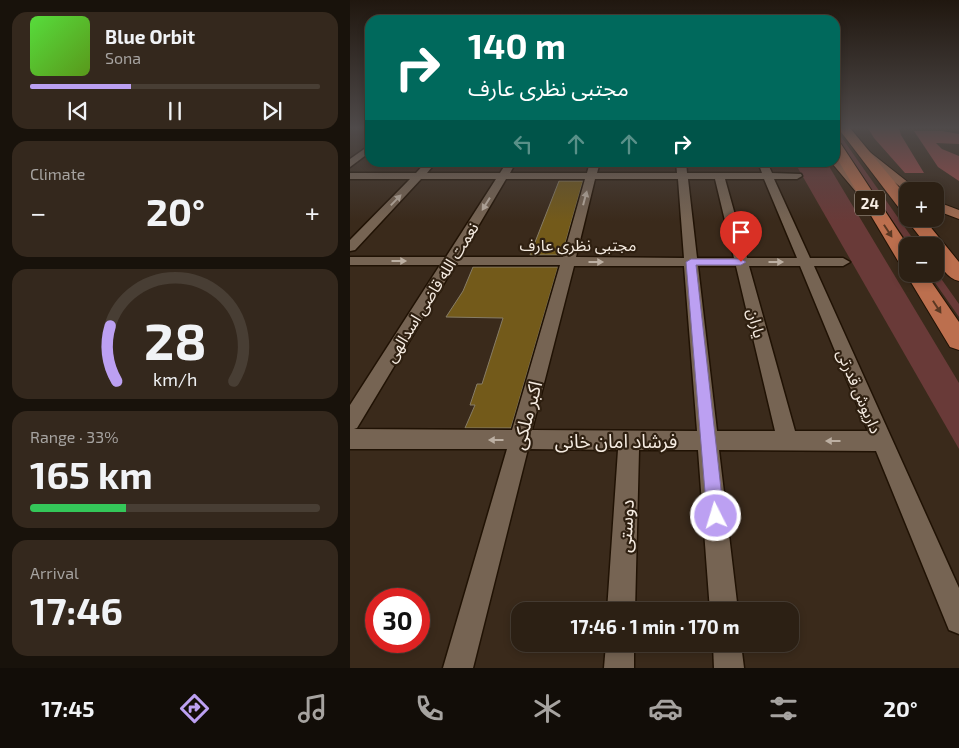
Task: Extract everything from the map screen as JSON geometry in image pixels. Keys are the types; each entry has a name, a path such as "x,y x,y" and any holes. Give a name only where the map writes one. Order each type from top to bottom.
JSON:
{"highway":[{"name":"24","path":"844,159 899,247"},
{"name":"24","path":"868,159 899,198"},
{"path":"921,227 959,275"},
{"path":"921,282 959,341"}],"main road":[{"path":"873,159 902,182"},
{"path":"840,166 862,190"},
{"path":"944,209 959,215"}],"street":[{"path":"350,247 427,167"},
{"name":"نعمت الله قاضی اسدالهی","path":"350,422 509,167"},
{"name":"اکبر ملکی","path":"458,668 594,167"},
{"path":"350,176 591,176 681,169 718,176 765,169 797,176"},
{"path":"681,169 723,602"},
{"name":"داریوش قدرتی","path":"765,169 959,620"},
{"name":"یاران","path":"718,176 788,441"},
{"name":"مجتبی نظری عارف","path":"350,261 843,262"},
{"name":"فرشاد امان خانی","path":"350,439 882,441"},
{"name":"دوستی","path":"621,602 629,440"},
{"path":"619,668 620,652"},
{"path":"728,652 729,668"}],"shaded area":[{"path":"851,159 857,159 899,219 899,227 905,227 912,237 904,237"},
{"path":"893,159 916,159 924,173 905,173"},
{"path":"933,159 959,159 959,181 938,167"},
{"path":"797,167 829,167 959,383 959,449"},
{"path":"935,282 943,282 959,304 959,317"}],"building":[{"path":"559,181 583,181 562,255 530,255"},
{"path":"473,267 558,267 511,428 465,428 475,405 470,405 477,384 482,384 503,318 446,317 463,291"}],"route":[{"path":"716,516 691,262 741,262"}]}
